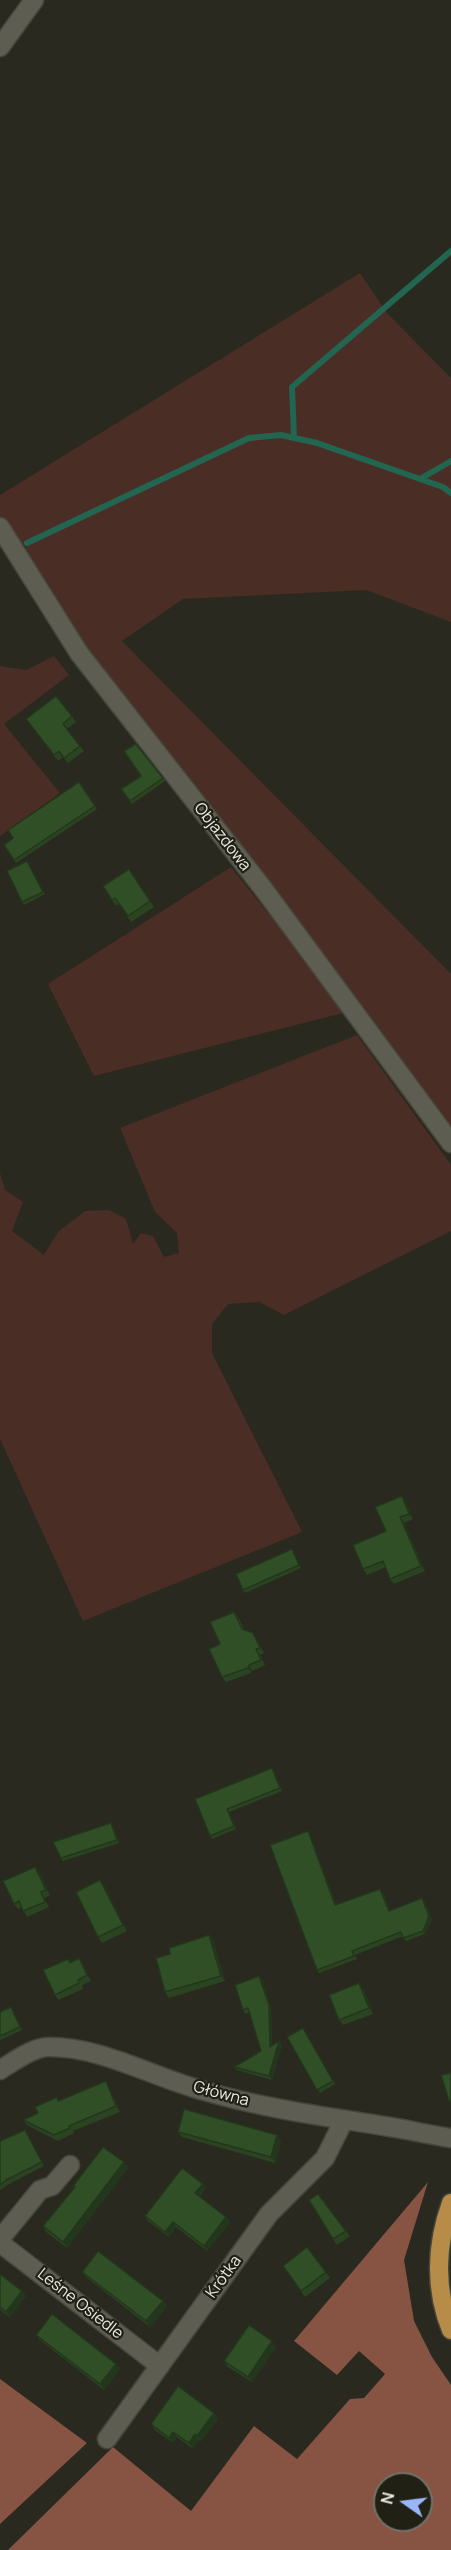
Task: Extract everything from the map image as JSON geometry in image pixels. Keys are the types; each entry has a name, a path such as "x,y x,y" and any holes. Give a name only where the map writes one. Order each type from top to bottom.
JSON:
{"main road":[{"path":"451,2203 444,2223 438,2269 440,2293 451,2330"}],"street":[{"path":"0,47 34,0"},
{"name":"Objazdowa","path":"0,527 79,653 262,887 451,1143"},
{"name":"Główna","path":"0,2070 17,2059 45,2047 72,2049 100,2055 200,2090 308,2115 451,2138"},
{"name":"Krótka","path":"107,2439 269,2214 325,2158 344,2120"},
{"name":"Leśne Osiedle","path":"70,2165 52,2186 40,2190 0,2241 160,2366"}],"shaded area":[{"path":"360,273 387,313 451,378 451,622 366,590 183,599 122,641 451,974 451,1130 95,663 25,556 26,547 0,521 0,495"},
{"path":"54,656 69,675 4,724 60,793 0,836 0,666 26,670"},
{"path":"231,867 347,1012 94,1076 48,984"},
{"path":"357,1035 451,1165 451,1231 284,1315 259,1302 228,1304 212,1324 212,1353 302,1532 83,1621 0,1439 0,1173 5,1190 23,1202 12,1231 44,1255 58,1232 85,1211 109,1210 126,1219 133,1244 141,1233 153,1236 164,1257 179,1253 177,1233 155,1212 120,1128"},
{"path":"428,2182 404,2260 414,2321 432,2357 451,2385 451,2550 8,2550 113,2447 191,2511 254,2426 297,2459 350,2399 364,2398 385,2374 359,2351 337,2375 294,2341"},
{"path":"0,2379 87,2443 0,2524"}],"building":[{"path":"56,696 72,716 63,724 80,746 64,758 59,751 54,755 26,719"},
{"path":"136,744 163,778 130,801 121,789 141,776 124,751"},
{"path":"79,782 95,806 14,860 4,845 13,838 8,830"},
{"path":"27,861 43,892 22,902 7,871"},
{"path":"129,869 150,901 128,916 115,898 112,900 103,886"},
{"path":"402,1496 409,1514 400,1517 421,1566 390,1579 383,1561 363,1569 353,1545 386,1531 375,1507"},
{"path":"292,1549 299,1565 243,1590 236,1574"},
{"path":"234,1612 242,1629 253,1633 260,1648 256,1649 261,1660 249,1665 248,1668 222,1677 209,1649 220,1644 210,1622"},
{"path":"272,1768 280,1788 227,1809 234,1826 210,1836 195,1799"},
{"path":"111,1823 117,1840 61,1858 53,1842"},
{"path":"308,1831 335,1905 380,1889 389,1911 422,1898 429,1916 423,1931 403,1938 401,1932 352,1951 354,1956 317,1970 270,1845"},
{"path":"35,1867 46,1890 41,1892 45,1902 23,1911 19,1901 14,1904 3,1881"},
{"path":"100,1880 123,1925 98,1937 76,1892"},
{"path":"209,1935 221,1976 165,1992 156,1958 170,1954 169,1948"},
{"path":"79,1958 87,1975 78,1980 79,1983 55,1995 43,1970 68,1959 70,1963"},
{"path":"259,1976 269,2005 270,2047 279,2041 269,2076 234,2067 261,2051 248,2008 243,2010 235,1985"},
{"path":"359,1983 369,2008 339,2020 329,1995"},
{"path":"11,2007 20,2027 0,2036 0,2012"},
{"path":"303,2028 333,2081 317,2090 287,2037"},
{"path":"451,2073 451,2101 449,2101 441,2075"},
{"path":"106,2081 116,2106 69,2126 70,2128 54,2135 23,2120 38,2113 35,2107 57,2097 58,2101"},
{"path":"184,2109 277,2135 271,2157 178,2132"},
{"path":"25,2130 42,2162 0,2185 0,2141"},
{"path":"103,2147 124,2162 63,2242 43,2226 75,2187 73,2186"},
{"path":"182,2168 203,2184 195,2193 226,2217 204,2246 173,2222 165,2232 145,2216"},
{"path":"318,2194 346,2231 333,2239 309,2200"},
{"path":"307,2247 326,2272 301,2291 283,2266"},
{"path":"98,2251 163,2301 146,2321 82,2272"},
{"path":"0,2274 22,2291 6,2312 0,2307"},
{"path":"52,2314 116,2364 100,2384 36,2335"},
{"path":"249,2325 272,2341 248,2377 224,2361"},
{"path":"178,2386 214,2413 189,2443 173,2432 169,2438 151,2424"}],"waterway":[{"path":"294,438 292,387 451,251"},
{"path":"27,543 249,438 281,435 317,443 443,487 451,493"},
{"path":"420,479 451,461"}]}
